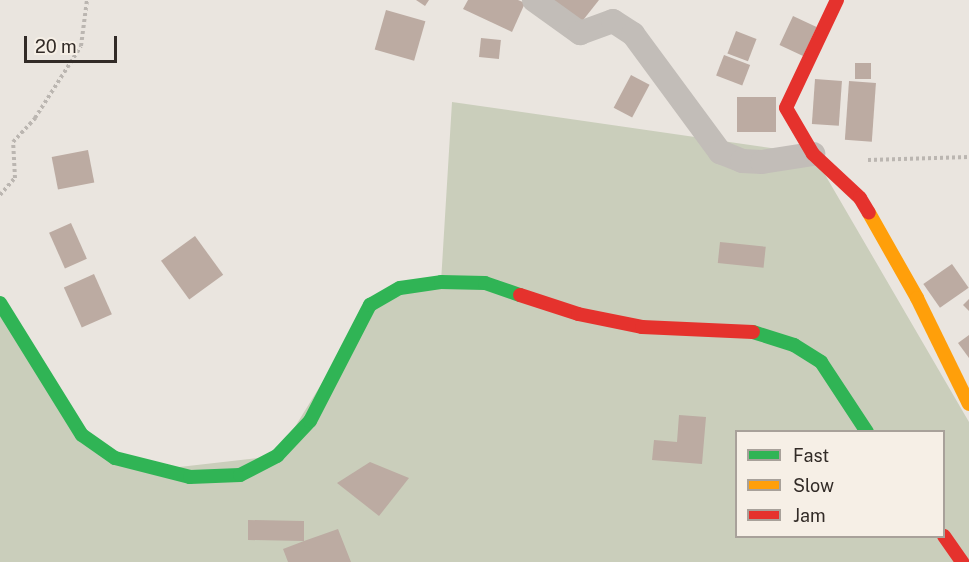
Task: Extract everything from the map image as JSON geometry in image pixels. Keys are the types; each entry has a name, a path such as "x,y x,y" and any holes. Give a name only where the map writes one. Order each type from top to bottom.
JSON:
{"main road":[{"path":"837,0 786,108 813,154 860,198 917,298 969,404"},
{"path":"0,303 82,435 115,458 190,477 240,475 277,456 310,421 370,305 400,288 441,282 484,283 578,314 642,327 763,332 794,345 821,362 866,430"},
{"path":"945,537 962,562"}],"street":[{"path":"534,0 580,33 613,21 633,34 720,152 742,161 762,162 813,154"}],"path":[{"path":"0,195 15,178 13,142 35,118 81,46 87,0"},
{"path":"864,160 969,157"}],"green space":[{"path":"452,102 813,154 969,422 969,562 0,562 0,303 82,435 153,470 277,456 370,305 441,282"}],"building":[{"path":"416,0 429,0 425,6"},
{"path":"468,0 518,0 525,3 512,32 463,9"},
{"path":"549,0 599,0 580,24"},
{"path":"386,10 425,21 414,61 375,49"},
{"path":"793,16 817,27 803,56 779,45"},
{"path":"736,31 757,39 748,61 727,53"},
{"path":"481,38 501,40 499,59 479,57"},
{"path":"724,55 750,65 742,86 716,76"},
{"path":"855,63 871,63 871,79 855,79"},
{"path":"631,75 650,85 632,118 614,108"},
{"path":"815,79 842,81 839,126 812,124"},
{"path":"849,81 876,83 872,142 845,140"},
{"path":"737,97 776,97 776,132 737,132"},
{"path":"88,150 94,182 58,189 52,157"},
{"path":"71,223 87,259 65,268 49,233"},
{"path":"195,236 223,275 189,300 161,261"},
{"path":"720,242 766,247 764,268 718,263"},
{"path":"952,264 969,288 940,308 923,284"},
{"path":"94,274 112,314 82,328 64,287"},
{"path":"969,299 969,311 963,305"},
{"path":"969,335 969,358 958,343"},
{"path":"679,415 706,417 702,464 652,460 654,440 677,442"},
{"path":"370,462 409,478 379,516 337,483"},
{"path":"248,520 304,521 304,541 248,540"},
{"path":"338,529 351,562 288,562 283,549"}],"traffic: fast":[{"path":"0,303 82,435 115,458 190,477 240,475 277,456 310,421 370,305 400,288 441,282 485,283 520,295"},
{"path":"753,332 794,345 821,362 866,430"}],"traffic: slow":[{"path":"869,213 917,298 969,404"}],"traffic: jam":[{"path":"837,0 786,108 813,154 860,198 869,213"},
{"path":"520,295 578,314 642,327 753,332"},
{"path":"945,537 962,562"}]}
